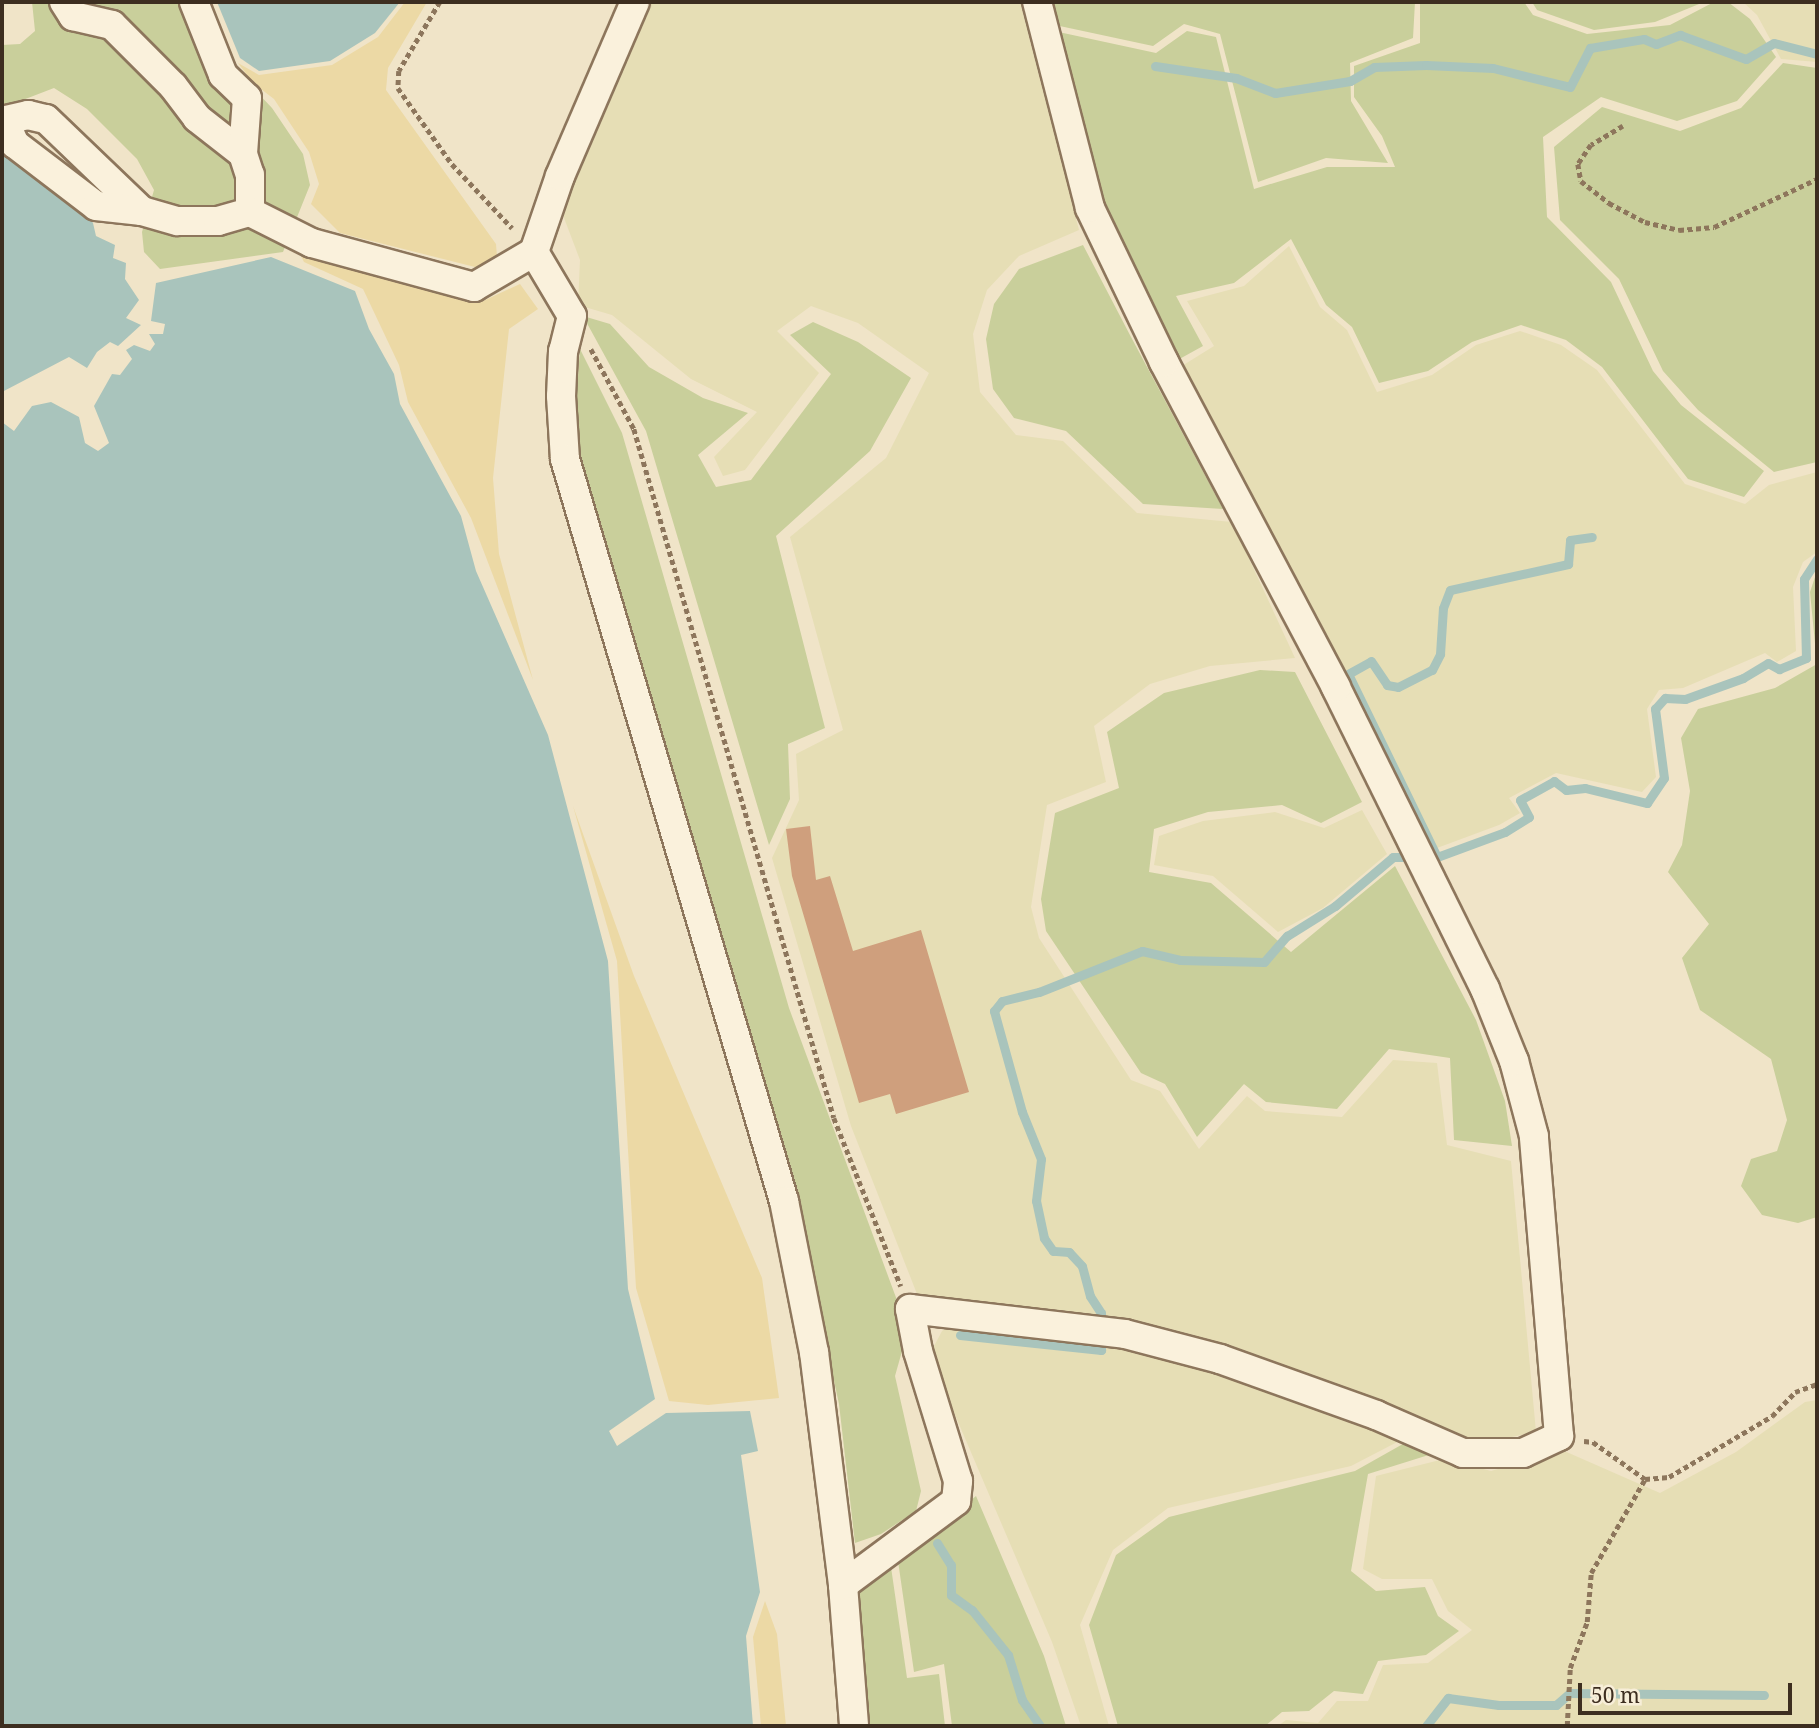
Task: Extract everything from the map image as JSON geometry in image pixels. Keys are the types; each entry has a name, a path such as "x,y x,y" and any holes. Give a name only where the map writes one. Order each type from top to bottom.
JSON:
{"street":[{"path":"64,2 74,16 105,13 173,86 197,118 243,154"},
{"path":"194,2 223,75 247,99 243,154 250,175 250,212"},
{"path":"142,211 46,119 28,115 4,122 15,145 96,206 142,211 178,221 218,221 250,212 312,243 474,287 534,252 560,176 635,2"},
{"path":"843,1585 956,1501 958,1481 918,1351 911,1309 1125,1334 1208,1355 1376,1415 1463,1454 1523,1453 1559,1436 1534,1136 1514,1061 1485,989 1336,687 1164,362 1090,208 1037,2"},
{"path":"534,252 572,316 563,351 561,385 565,459 784,1201 814,1352 843,1585 854,1726"}],"path":[{"path":"440,2 399,71 398,88 452,164 534,252"},
{"path":"1623,127 1591,145 1578,164 1581,181 1609,203 1645,222 1679,230 1714,228 1817,179"},
{"path":"572,316 634,429 834,1118 911,1309"},
{"path":"1559,1436 1593,1442 1645,1479 1669,1477 1720,1450 1772,1416 1795,1392 1817,1384"},
{"path":"1567,1726 1570,1668 1587,1622 1591,1573 1645,1479"}],"shaded area":[{"path":"651,2 1020,2 1079,230 1019,256 987,290 973,334 980,392 1016,435 1063,441 1137,513 1232,522 1295,658 1210,666 1150,684 1094,726 1106,782 1047,805 1031,907 1039,938 1131,1080 1160,1091 1199,1149 1247,1096 1265,1111 1342,1117 1393,1060 1437,1063 1447,1145 1511,1161 1536,1432 1493,1441 1446,1435 1235,1350 919,1299 851,1126 772,858 799,800 796,754 843,730 790,537 886,458 929,373 858,323 811,306 777,331 819,373 745,470 723,476 714,457 757,412 691,379 612,315 578,305 580,260 561,210"},
{"path":"1743,2 1817,2 1817,62 1781,59 1757,15"},
{"path":"1289,246 1320,307 1347,330 1377,392 1432,375 1476,345 1520,331 1561,345 1597,370 1685,484 1745,504 1769,485 1817,472 1817,552 1803,562 1793,587 1796,651 1777,662 1765,653 1683,688 1659,690 1647,709 1656,777 1642,792 1556,773 1509,798 1520,813 1499,825 1437,848 1427,846 1177,369 1214,346 1187,301 1244,286"},
{"path":"1362,810 1387,854 1323,908 1278,932 1213,876 1154,865 1159,836 1203,821 1275,812 1324,828"},
{"path":"955,1322 1135,1346 1221,1368 1405,1438 1351,1466 1168,1508 1113,1550 1080,1625 1109,1726 1081,1726 1052,1642 941,1382 933,1348 942,1331"},
{"path":"1817,1400 1817,1726 1278,1726 1286,1720 1318,1723 1337,1701 1368,1701 1383,1665 1428,1663 1472,1630 1448,1611 1432,1579 1382,1579 1363,1569 1376,1476 1444,1459 1491,1471 1562,1450 1660,1493 1736,1452 1805,1402"}],"green space":[{"path":"32,2 210,2 237,71 272,108 303,154 310,185 283,252 160,269 144,252 142,232 154,190 137,159 87,109 54,88 2,108 2,45 20,44 35,31"},
{"path":"1049,2 1415,2 1413,38 1350,63 1351,101 1388,163 1326,158 1258,182 1220,34 1184,24 1153,46 1055,25"},
{"path":"1420,2 1524,2 1533,15 1587,34 1670,25 1714,2 1728,2 1750,19 1776,57 1737,101 1677,121 1601,97 1543,137 1547,217 1611,282 1653,371 1681,405 1764,471 1744,497 1688,479 1602,367 1566,340 1521,325 1472,342 1428,371 1379,383 1352,327 1326,305 1291,239 1234,283 1176,296 1203,346 1174,362 1096,191 1054,31 1156,53 1187,31 1216,37 1254,189 1327,167 1395,167 1382,136 1354,97 1354,66 1420,43"},
{"path":"1532,2 1704,2 1655,22 1594,30 1537,10"},
{"path":"1783,63 1817,68 1817,462 1774,472 1698,410 1663,371 1619,279 1560,220 1554,147 1602,107 1680,131 1741,108"},
{"path":"1083,245 1223,509 1143,504 1066,431 1014,418 993,389 986,339 994,304 1019,269"},
{"path":"583,316 610,324 649,367 703,398 748,413 698,455 716,487 751,480 831,374 790,335 813,322 858,342 911,378 870,451 776,536 825,728 788,744 790,799 769,845 646,431"},
{"path":"580,349 622,433 789,1008 908,1330 895,1376 921,1491 916,1511 881,1534 855,1543 839,1404 797,1210 582,467 575,417"},
{"path":"1817,571 1817,664 1810,592"},
{"path":"1817,664 1817,1217 1798,1223 1762,1215 1741,1186 1751,1159 1777,1151 1787,1120 1771,1059 1700,1010 1682,958 1709,924 1668,872 1682,845 1690,791 1681,738 1698,709 1775,688"},
{"path":"1260,670 1295,672 1362,802 1321,823 1282,805 1208,812 1154,829 1149,872 1211,883 1291,952 1395,866 1476,1020 1505,1101 1512,1146 1454,1140 1450,1058 1389,1049 1337,1109 1266,1102 1244,1084 1197,1137 1165,1084 1141,1073 1046,931 1041,899 1055,813 1119,788 1107,732 1164,693"},
{"path":"1410,1440 1435,1453 1368,1474 1351,1571 1376,1591 1425,1587 1438,1616 1459,1631 1426,1655 1378,1661 1363,1694 1334,1691 1309,1711 1282,1712 1265,1726 1118,1726 1089,1625 1116,1555 1169,1517 1355,1471"},
{"path":"976,1496 1044,1656 1066,1726 952,1726 944,1664 914,1672 898,1561"},
{"path":"891,1567 907,1678 939,1674 945,1726 870,1726 858,1588"}],"sand":[{"path":"405,2 427,2 388,68 386,90 496,244 497,257 479,268 340,233 311,204 319,184 309,152 274,99 253,83 238,63 259,75 332,65 378,37"},
{"path":"300,254 483,301 520,284 538,309 509,329 493,478 499,554 533,680 471,518 408,402 399,365 363,289 304,262"},
{"path":"573,806 634,976 762,1278 779,1398 708,1405 669,1401 636,1288 617,961"},
{"path":"765,1601 777,1634 786,1726 761,1726 753,1637"}],"water":[{"path":"217,2 400,2 375,33 330,61 259,71 240,58"},
{"path":"2,153 81,205 93,223 96,236 115,245 113,258 126,263 125,279 139,300 126,318 141,325 118,346 110,342 97,352 87,368 69,357 2,392"},
{"path":"271,257 355,291 369,329 394,374 400,404 461,516 476,571 548,735 608,961 628,1289 655,1399 609,1431 617,1446 666,1413 750,1411 758,1451 741,1455 760,1592 746,1636 753,1726 2,1726 2,422 14,431 32,406 51,402 79,417 85,443 98,451 109,443 94,406 112,374 120,375 132,359 126,350 134,345 150,351 155,344 149,334 163,334 165,324 151,321 156,283"}],"building":[{"path":"810,826 816,880 830,876 853,951 921,930 969,1092 896,1114 890,1094 859,1103 792,876 786,829"}],"waterway":[{"path":"1155,66 1236,78 1275,93 1350,81 1374,67 1426,65 1493,68 1570,87 1590,48 1644,39 1656,44 1680,35 1746,59 1774,43 1817,54"},
{"path":"1437,857 1348,674 1371,661 1387,685 1398,687 1432,670 1440,654 1443,608 1450,590 1568,564 1570,540 1592,537"},
{"path":"960,1335 1101,1350 1101,1313 1090,1296 1082,1266 1069,1252 1053,1251 1044,1238 1036,1201 1041,1159 1022,1112 994,1011 1002,1001 1039,992 1142,951 1180,960 1264,962 1287,936 1335,906 1393,857 1437,857 1505,832 1529,817 1520,800 1554,781 1566,790 1585,788 1647,803 1664,778 1655,709 1665,698 1685,699 1743,678 1768,663 1779,669 1806,658 1804,579 1817,559"},
{"path":"937,1543 951,1565 951,1595 972,1610 1008,1655 1022,1700 1040,1726"},
{"path":"1426,1726 1448,1698 1499,1705 1556,1705 1570,1693 1764,1695"}]}
